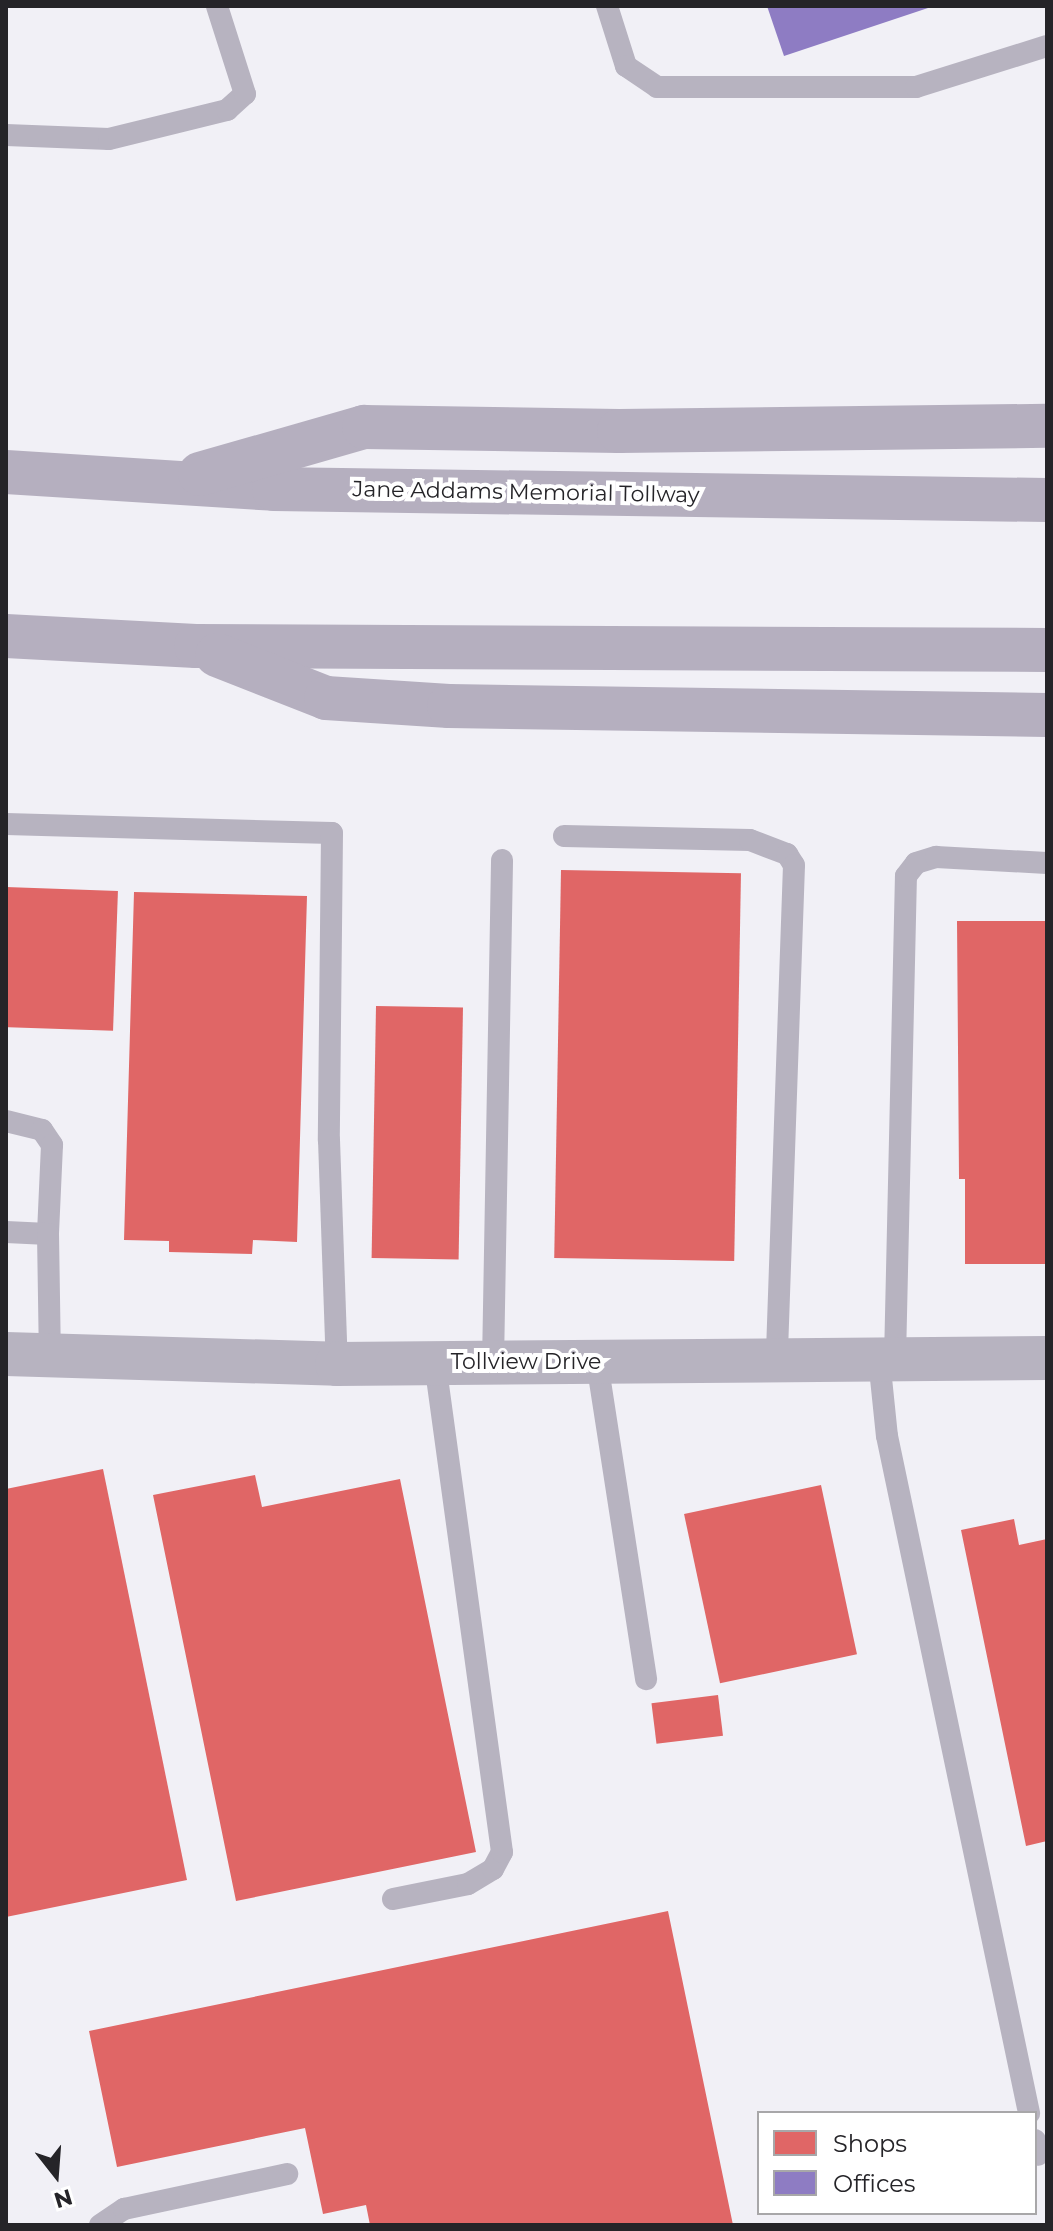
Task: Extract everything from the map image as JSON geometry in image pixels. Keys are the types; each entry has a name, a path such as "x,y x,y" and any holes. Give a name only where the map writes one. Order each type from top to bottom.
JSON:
{"highway":[{"path":"165,484 364,427 619,431 1047,426"},
{"name":"Jane Addams Memorial Tollway","path":"6,472 165,484 1047,500"},
{"path":"6,636 196,646 1047,650"},
{"path":"196,646 326,698 449,706 1047,715"}],"street":[{"name":"Tollview Drive","path":"6,1354 337,1364 1047,1358"}],"lane":[{"path":"6,135 109,139 227,110 245,94 217,6"},
{"path":"607,6 626,66 657,87 916,87 1047,46"},
{"path":"6,824 332,833 329,1140 337,1364"},
{"path":"564,836 750,840 787,854 794,865 777,1360"},
{"path":"1029,2111 887,1436 887,1359 906,876 916,863 936,857 1047,863"},
{"path":"493,1363 502,860"},
{"path":"6,1121 42,1130 52,1145 48,1234 50,1356"},
{"path":"6,1232 48,1234"},
{"path":"597,1362 646,1679"},
{"path":"393,1899 468,1884 493,1869 502,1852 435,1363"},
{"path":"100,2225 124,2209 287,2174"}],"building: Shops":[{"path":"561,870 741,873 734,1261 554,1258"},
{"path":"6,887 118,891 113,1031 6,1027"},
{"path":"134,892 307,896 297,1242 253,1240 252,1254 169,1252 169,1241 124,1240"},
{"path":"957,921 1047,921 1047,1264 965,1264 965,1179 959,1179"},
{"path":"376,1006 463,1008 459,1259 372,1258"},
{"path":"103,1469 187,1880 6,1917 6,1489"},
{"path":"255,1475 262,1507 400,1479 476,1852 236,1901 153,1495"},
{"path":"821,1485 857,1654 720,1683 684,1514"},
{"path":"1014,1519 1019,1545 1047,1539 1047,1841 1026,1846 961,1530"},
{"path":"718,1695 723,1736 656,1744 651,1703"},
{"path":"668,1911 733,2225 370,2225 366,2205 323,2214 305,2128 117,2167 89,2031"}],"building: Offices":[{"path":"767,6 931,6 931,7 784,56"}]}
